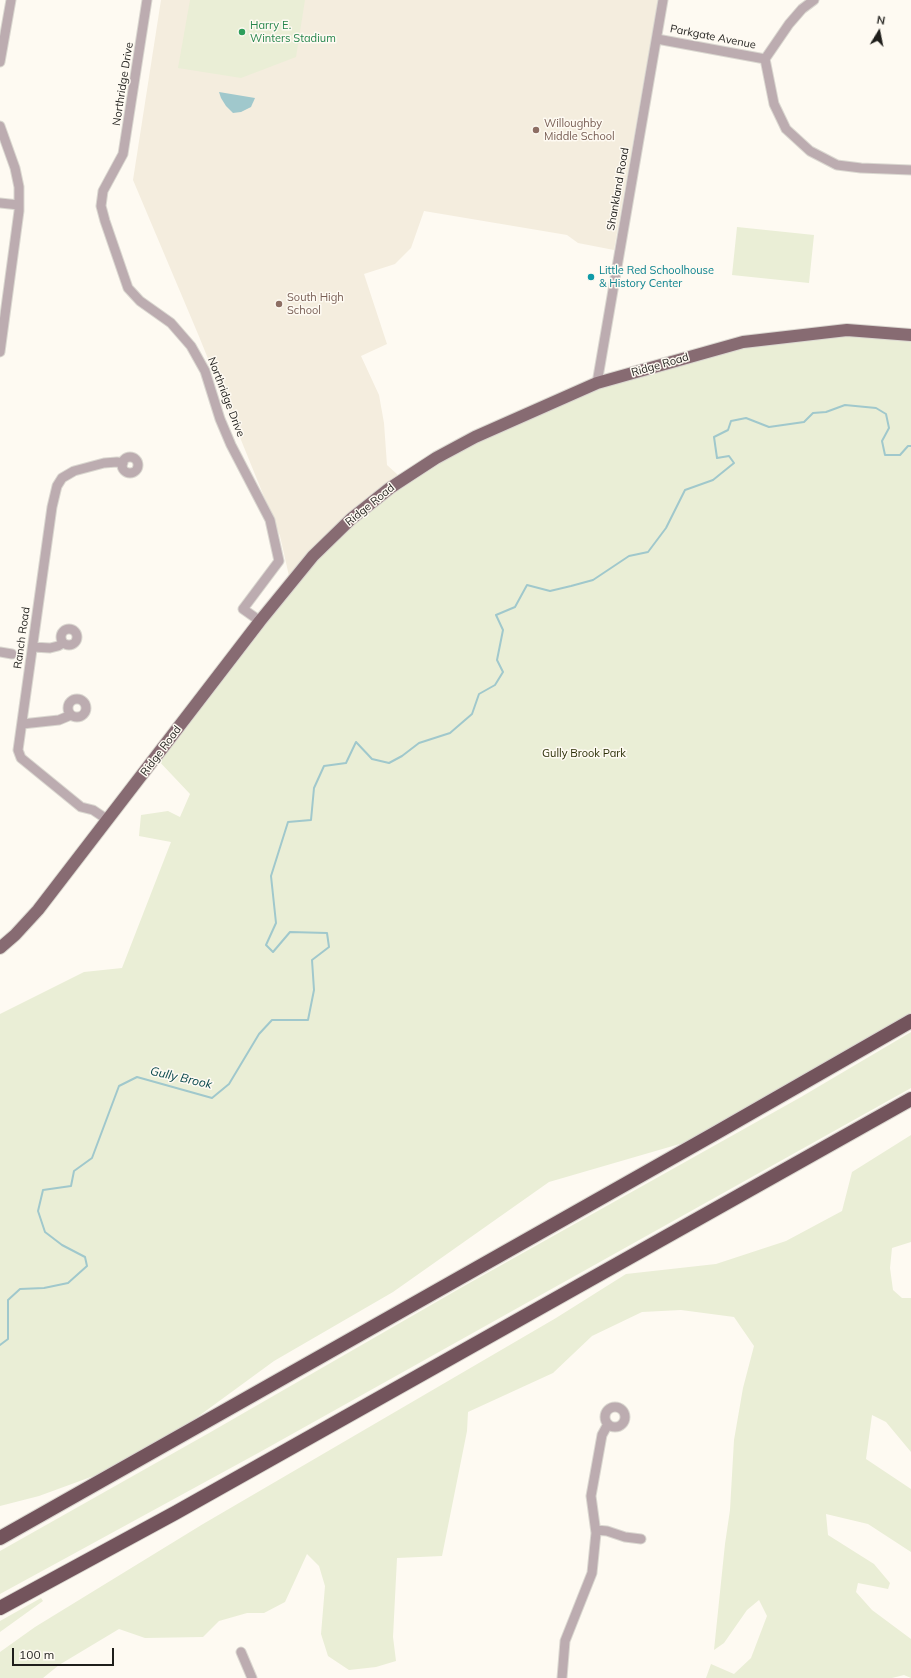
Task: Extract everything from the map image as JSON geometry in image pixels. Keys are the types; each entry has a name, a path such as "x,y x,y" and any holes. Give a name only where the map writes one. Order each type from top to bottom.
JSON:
{"highway":[{"path":"0,1538 911,1021"},
{"path":"0,1608 175,1513 911,1099"}],"main road":[{"name":"Ridge Road","path":"0,948 15,935 38,910 260,621 313,556 351,519 390,488 436,458 475,437 596,383 743,342 847,330 911,335"}],"street":[{"path":"0,62 11,0"},
{"name":"Northridge Drive","path":"147,0 123,154 103,191 101,206 128,288 140,301 170,323 191,346 205,371 220,419 270,520 280,561 243,609 260,621"},
{"name":"Shankland Road","path":"596,383 663,0"},
{"path":"814,0 802,9 789,24 765,59 774,104 786,129 810,151 837,165 861,168 911,170"},
{"name":"Parkgate Avenue","path":"657,39 765,59"},
{"path":"0,126 15,168 19,187 19,205 0,352"},
{"path":"0,202 19,205"},
{"name":"Ranch Road","path":"108,820 93,810 82,807 20,758 18,750 52,507 57,486 62,478 74,471 104,463 123,463"},
{"path":"33,647 50,648 63,643"},
{"path":"0,652 12,654"},
{"path":"22,724 59,720 71,715"},
{"path":"562,1678 565,1641 592,1574 596,1547 596,1530 591,1496 602,1435 608,1424"},
{"path":"596,1530 641,1539"},
{"path":"241,1652 252,1678"}],"shaded area":[{"name":"South High School","path":"161,0 658,0 614,250 578,243 567,235 424,211 411,248 395,264 364,274 387,344 361,356 379,395 384,423 387,465 398,475 355,511 289,576 280,536 198,334 133,180"}],"green space":[{"name":"Harry E. Winters Stadium","path":"190,0 305,0 296,57 241,78 178,68"},
{"path":"737,227 814,235 809,283 732,275"},
{"name":"Gully Brook Park","path":"847,330 911,335 911,1021 714,1134 549,1182 393,1292 274,1361 140,1459 39,1496 0,1506 0,1014 84,972 122,968 171,842 139,836 141,815 168,811 180,817 190,794 156,758 313,556 436,458 597,383 743,342"},
{"path":"911,1032 911,1088 260,1452 0,1594 0,1551 464,1286 801,1097"},
{"path":"911,1135 911,1242 892,1248 890,1268 893,1290 902,1298 911,1298 911,1452 886,1422 872,1415 866,1459 911,1489 911,1552 868,1524 826,1514 828,1535 874,1564 890,1583 888,1589 858,1583 856,1592 872,1610 911,1639 911,1678 904,1675 892,1678 706,1678 711,1664 734,1674 751,1658 767,1616 759,1600 747,1610 724,1643 714,1650 730,1510 734,1440 743,1388 754,1346 734,1317 681,1310 642,1312 592,1336 553,1373 468,1412 467,1431 442,1556 397,1558 393,1637 396,1661 376,1667 349,1670 328,1656 321,1634 325,1586 319,1566 307,1554 285,1602 264,1613 247,1613 219,1621 203,1637 145,1638 119,1629 59,1665 43,1678 0,1678 0,1652 35,1627 203,1524 556,1318 626,1274 716,1264 786,1241 842,1211 852,1172"},
{"path":"41,1598 43,1601 0,1632 0,1621"}],"water":[{"path":"219,92 255,98 251,107 241,112 233,113 226,106"}],"waterway":[{"name":"Gully Brook","path":"0,1345 8,1339 8,1300 20,1289 44,1288 68,1283 87,1266 85,1257 62,1245 45,1232 38,1211 43,1190 71,1186 74,1171 92,1158 119,1086 137,1077 212,1098 229,1084 259,1034 272,1020 308,1020 314,990 312,960 329,947 327,933 290,932 273,952 266,945 276,923 271,876 288,822 311,820 314,788 324,766 346,763 356,742 372,759 389,763 402,756 419,743 450,733 472,714 479,694 495,685 503,672 497,660 503,630 496,615 515,607 527,585 550,591 571,586 593,580 629,556 648,552 666,528 685,490 713,480 734,463 729,456 717,458 714,437 728,430 731,421 746,418 769,427 804,422 813,413 826,412 845,405 876,408 886,414 889,428 882,441 885,455 900,455 908,446 911,446"}],"place":[{"name":"Harry E. Winters Stadium","path":"242,32"},
{"name":"Willoughby Middle School","path":"536,130"},
{"name":"Little Red Schoolhouse & History Center","path":"591,277"},
{"name":"South High School","path":"279,304"}]}
